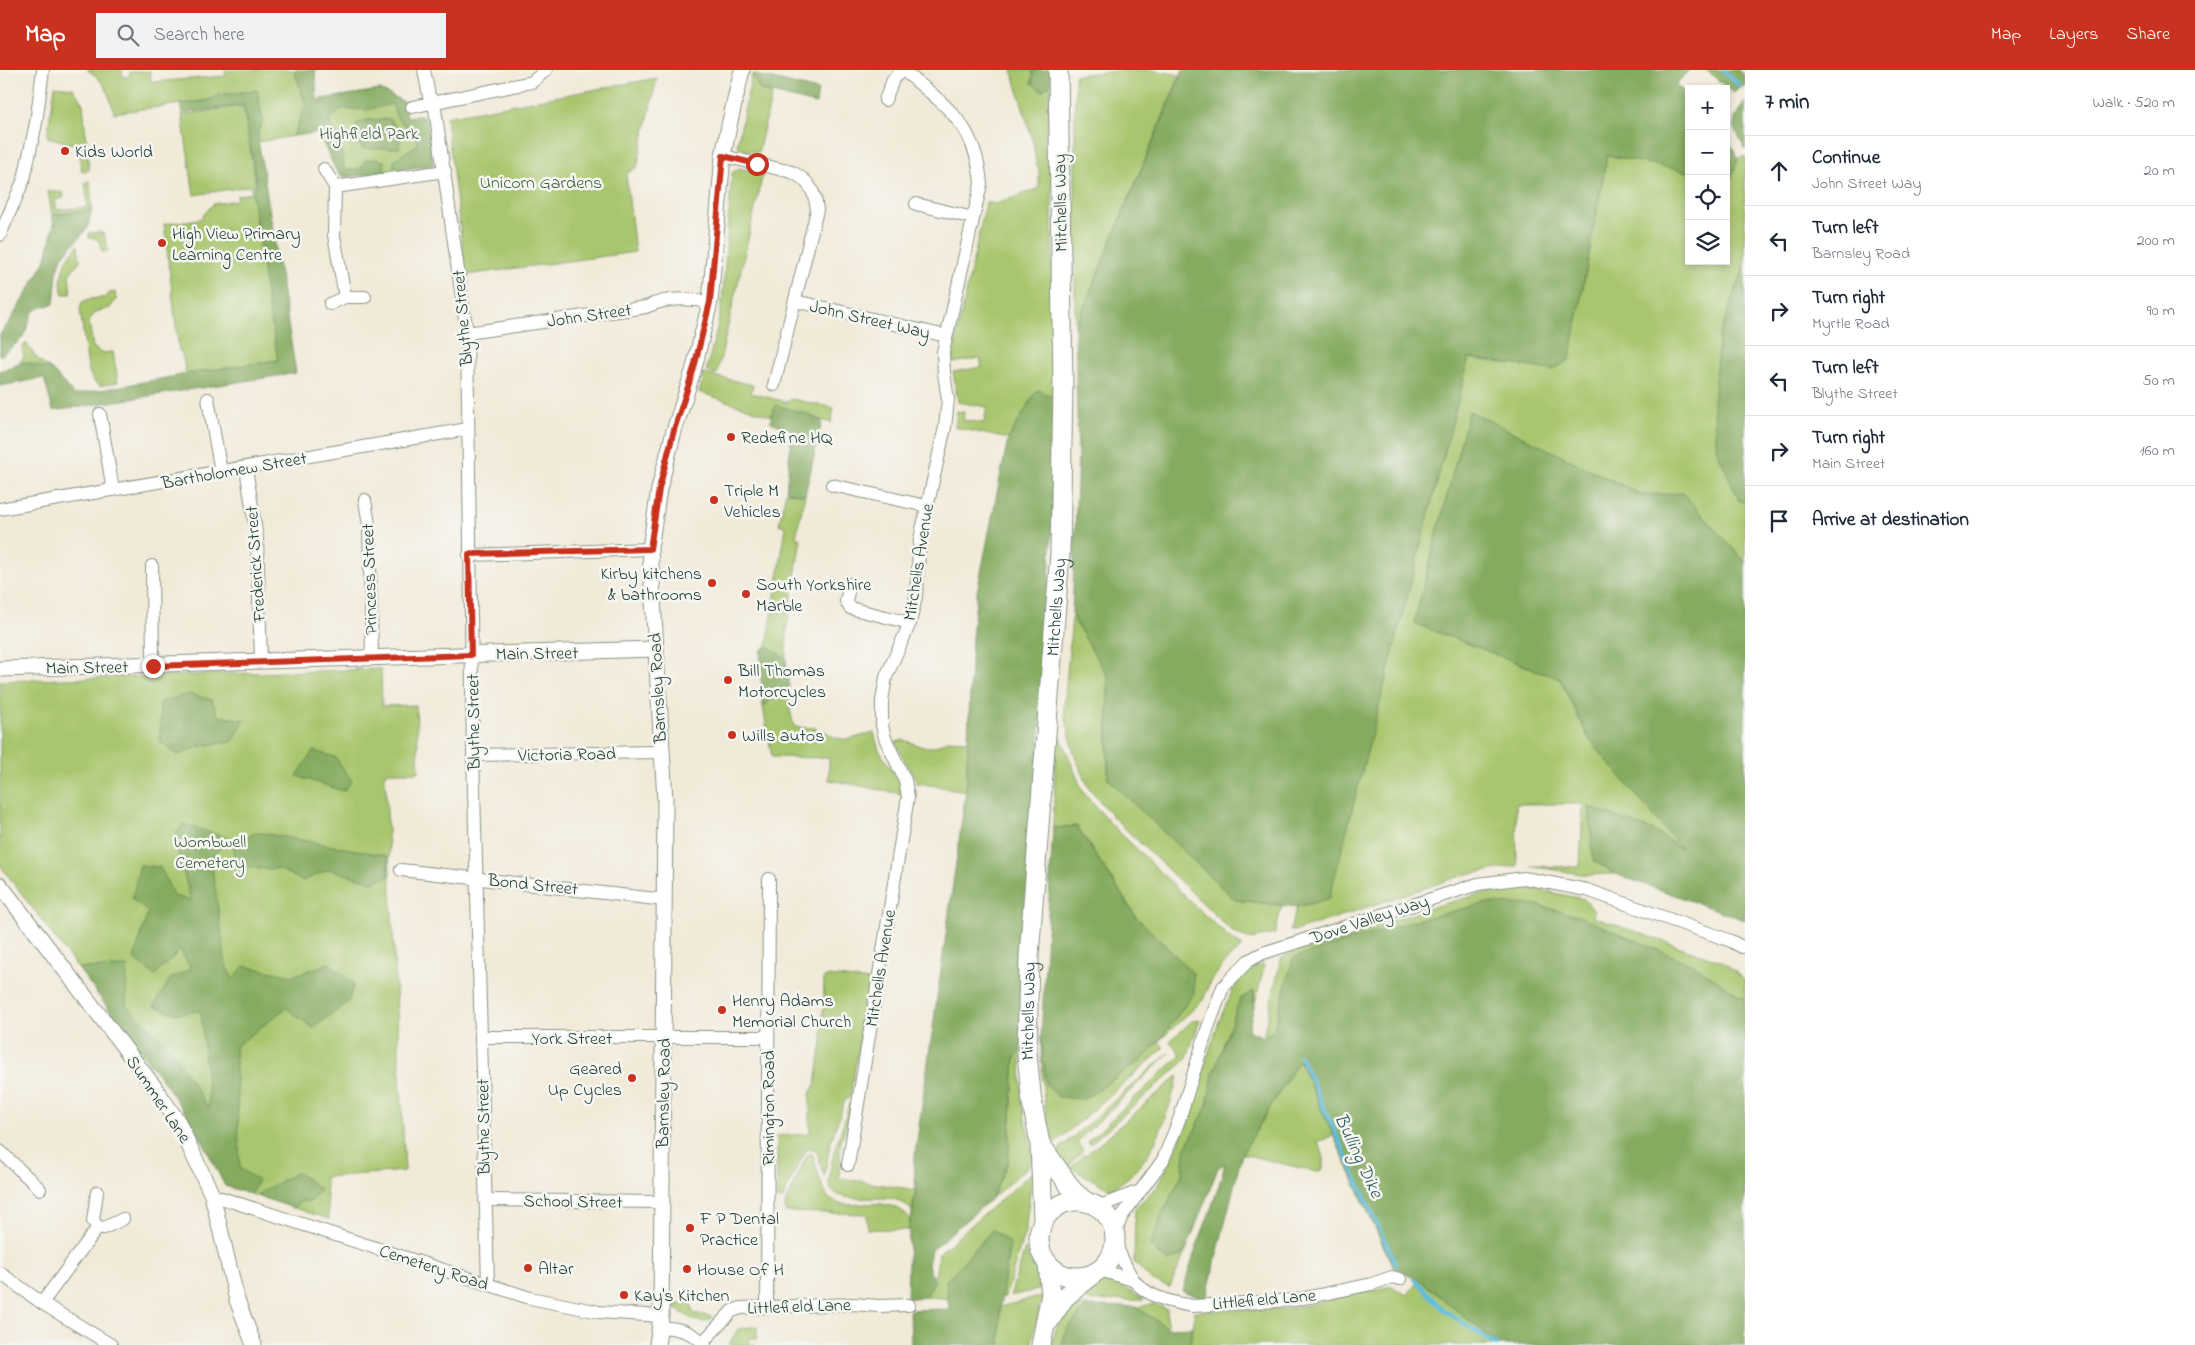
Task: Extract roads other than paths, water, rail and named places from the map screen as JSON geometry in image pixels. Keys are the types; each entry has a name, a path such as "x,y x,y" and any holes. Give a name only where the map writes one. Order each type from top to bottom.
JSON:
{"main road":[{"name":"Mitchells Way","path":"1043,1220 1040,1144 1032,1103 1027,1044 1029,956 1060,544 1063,386 1058,70"},
{"name":"Mitchells Way","path":"1040,1144 1073,1191 1091,1204"},
{"path":"1046,1327 1065,1297 1096,1273 1108,1263 1115,1238 1106,1214 1091,1204 1073,1201 1061,1204 1051,1210 1043,1220 1038,1232 1038,1245 1042,1257 1048,1265 1066,1276 1082,1278 1096,1273"},
{"path":"1042,1345 1050,1294 1048,1265"}],"street":[{"path":"0,235 24,179 36,123 43,70"},
{"name":"Blythe Street","path":"424,70 429,96 434,102 467,333 473,755 488,1284"},
{"path":"412,106 532,82 546,70"},
{"name":"Barnsley Road","path":"657,1345 660,1322 665,900 664,800 650,549 659,489 674,430 694,368 710,302 723,156 742,70"},
{"path":"885,100 893,80 902,70"},
{"name":"Mitchells Avenue","path":"848,1165 908,797 905,780 884,738 882,701 886,677 910,624 916,596 920,539 945,427 948,400 943,352 981,184 978,157 972,142 954,115 902,70"},
{"name":"John Street Way","path":"723,156 792,172 801,176 813,192 817,210 774,385"},
{"path":"324,169 335,187 334,235 345,297"},
{"path":"335,187 445,171"},
{"path":"916,204 973,218"},
{"path":"330,304 345,297 365,297"},
{"name":"John Street","path":"467,333 646,307 657,302 689,298 710,302"},
{"name":"John Street Way","path":"795,301 946,336"},
{"path":"208,399 221,472"},
{"path":"100,414 113,490"},
{"name":"Bartholomew Street","path":"0,509 468,429"},
{"name":"Frederick Street","path":"246,468 257,538 261,661"},
{"path":"832,485 926,506"},
{"name":"Princess Street","path":"365,500 369,524 372,658"},
{"path":"469,554 650,549"},
{"path":"152,566 153,666"},
{"path":"850,584 846,601 850,608 910,624"},
{"name":"Main Street","path":"0,669 153,666 655,649"},
{"name":"Victoria Road","path":"473,755 661,752"},
{"name":"Bond Street","path":"401,870 665,900"},
{"name":"Dove Valley Way","path":"1115,1238 1122,1216 1137,1192 1150,1179 1166,1152 1179,1120 1207,1030 1223,987 1248,961 1263,953 1478,884 1524,878 1587,890 1731,941 1744,950"},
{"name":"Rimington Road","path":"766,1306 769,879"},
{"name":"Summer Lane","path":"0,885 155,1088 185,1135 212,1195 237,1300 254,1345"},
{"name":"York Street","path":"481,1037 768,1037"},
{"path":"0,1151 40,1189"},
{"path":"96,1192 93,1221 98,1227 104,1228 122,1219"},
{"name":"Dove Valley Way","path":"1091,1204 1137,1192"},
{"name":"Cemetery Road","path":"212,1195 530,1298 660,1322 684,1330 704,1344"},
{"name":"School Street","path":"485,1200 661,1202"},
{"path":"42,1303 98,1227"},
{"name":"Littlefield Lane","path":"1115,1238 1133,1280"},
{"path":"0,1273 42,1303 111,1345"},
{"name":"Littlefield Lane","path":"1096,1273 1133,1280 1155,1296 1176,1304 1193,1306 1295,1300 1372,1284 1392,1277 1400,1279"},
{"name":"Littlefield Lane","path":"704,1344 732,1311 741,1308 853,1304 879,1306 909,1305"}],"waterway":[{"path":"1723,70 1739,85"},
{"name":"Bulling Dike","path":"1300,1056 1396,1265"},
{"name":"Bulling Dike","path":"1414,1279 1444,1310 1496,1345"}],"place":[{"name":"Kids World","path":"65,151"},
{"name":"High View Primary Learning Centre","path":"162,243"},
{"name":"Redefine HQ","path":"731,437"},
{"name":"Triple M Vehicles","path":"714,500"},
{"name":"Kirby kitchens & bathrooms","path":"712,583"},
{"name":"South Yorkshire Marble","path":"746,594"},
{"name":"Bill Thomas Motorcycles","path":"728,680"},
{"name":"Wills autos","path":"732,735"},
{"name":"Henry Adams Memorial Church","path":"722,1010"},
{"name":"Geared Up Cycles","path":"632,1078"},
{"name":"F P Dental Practice","path":"690,1228"},
{"name":"Altar","path":"528,1268"},
{"name":"House Of H","path":"687,1269"},
{"name":"Kay's Kitchen","path":"624,1295"}],"park label":[{"name":"Highfield Park","path":"369,133"},
{"name":"Unicorn Gardens","path":"541,182"},
{"name":"Wombwell Cemetery","path":"210,851"}]}
